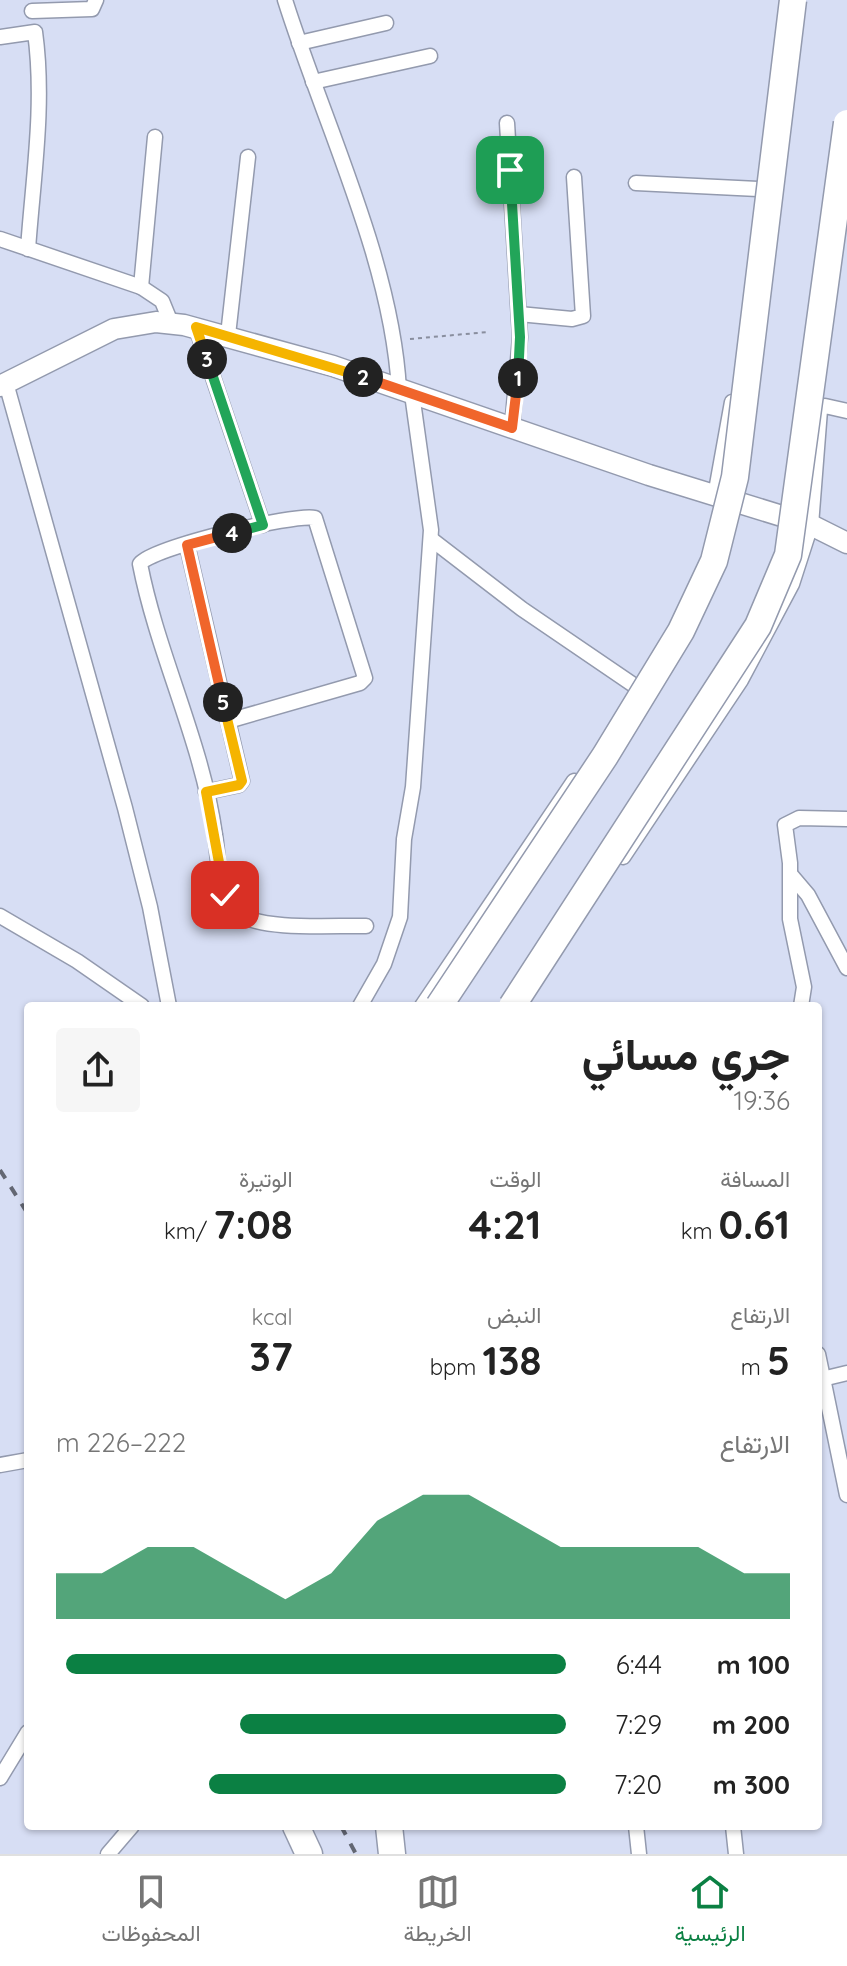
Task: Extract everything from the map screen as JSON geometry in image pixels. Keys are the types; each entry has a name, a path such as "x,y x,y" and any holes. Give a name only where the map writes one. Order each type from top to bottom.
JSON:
{"highway":[{"path":"442,1002 605,756 681,631 714,561 735,477 793,0"},
{"path":"515,1002 758,626 788,555 847,123"},
{"path":"298,1830 309,1854"},
{"path":"389,1830 392,1854"}],"main road":[{"path":"3,384 114,329 142,323 196,327 333,366 811,525 847,543"}],"street":[{"path":"28,249 39,98 31,6 92,9 96,0"},
{"path":"285,0 379,275 426,477 431,539 400,917 384,964 362,1002"},
{"path":"425,1002 635,686 698,579 726,499 734,390 785,0"},
{"path":"299,43 386,23"},
{"path":"0,37 35,32"},
{"path":"313,82 430,56"},
{"path":"507,123 520,351 512,428"},
{"path":"141,287 155,137"},
{"path":"228,335 248,157"},
{"path":"519,314 582,317 574,177"},
{"path":"636,183 758,189"},
{"path":"0,239 141,287 162,301 171,323"},
{"path":"196,327 263,525"},
{"path":"3,384 125,808 150,907 168,1002"},
{"path":"529,1002 741,680 792,584 811,525 820,410 825,406 847,411"},
{"path":"228,721 360,683 365,678 319,521 310,517 263,525 187,545 145,557 140,564 206,792 220,872 232,908 243,917 263,922 366,926"},
{"path":"431,539 522,609 635,686"},
{"path":"187,545 242,781 239,785 206,792"},
{"path":"801,1002 802,969 790,919 787,822 799,818 847,819"},
{"path":"791,875 808,895 847,968"},
{"path":"0,916 87,967 136,1002"},
{"path":"822,1379 847,1373"},
{"path":"822,1387 846,1485"},
{"path":"0,1465 24,1461"},
{"path":"0,1778 24,1739"},
{"path":"108,1854 129,1830"},
{"path":"636,1830 639,1854"},
{"path":"733,1830 736,1854"}],"path":[{"path":"395,341 488,332"}],"railway":[{"path":"0,1170 24,1208"},
{"path":"343,1830 356,1854"}],"route":[{"path":"225,895 206,792 239,785 242,781 187,545 263,525 196,327 333,366 512,428 520,351 510,170"}]}
